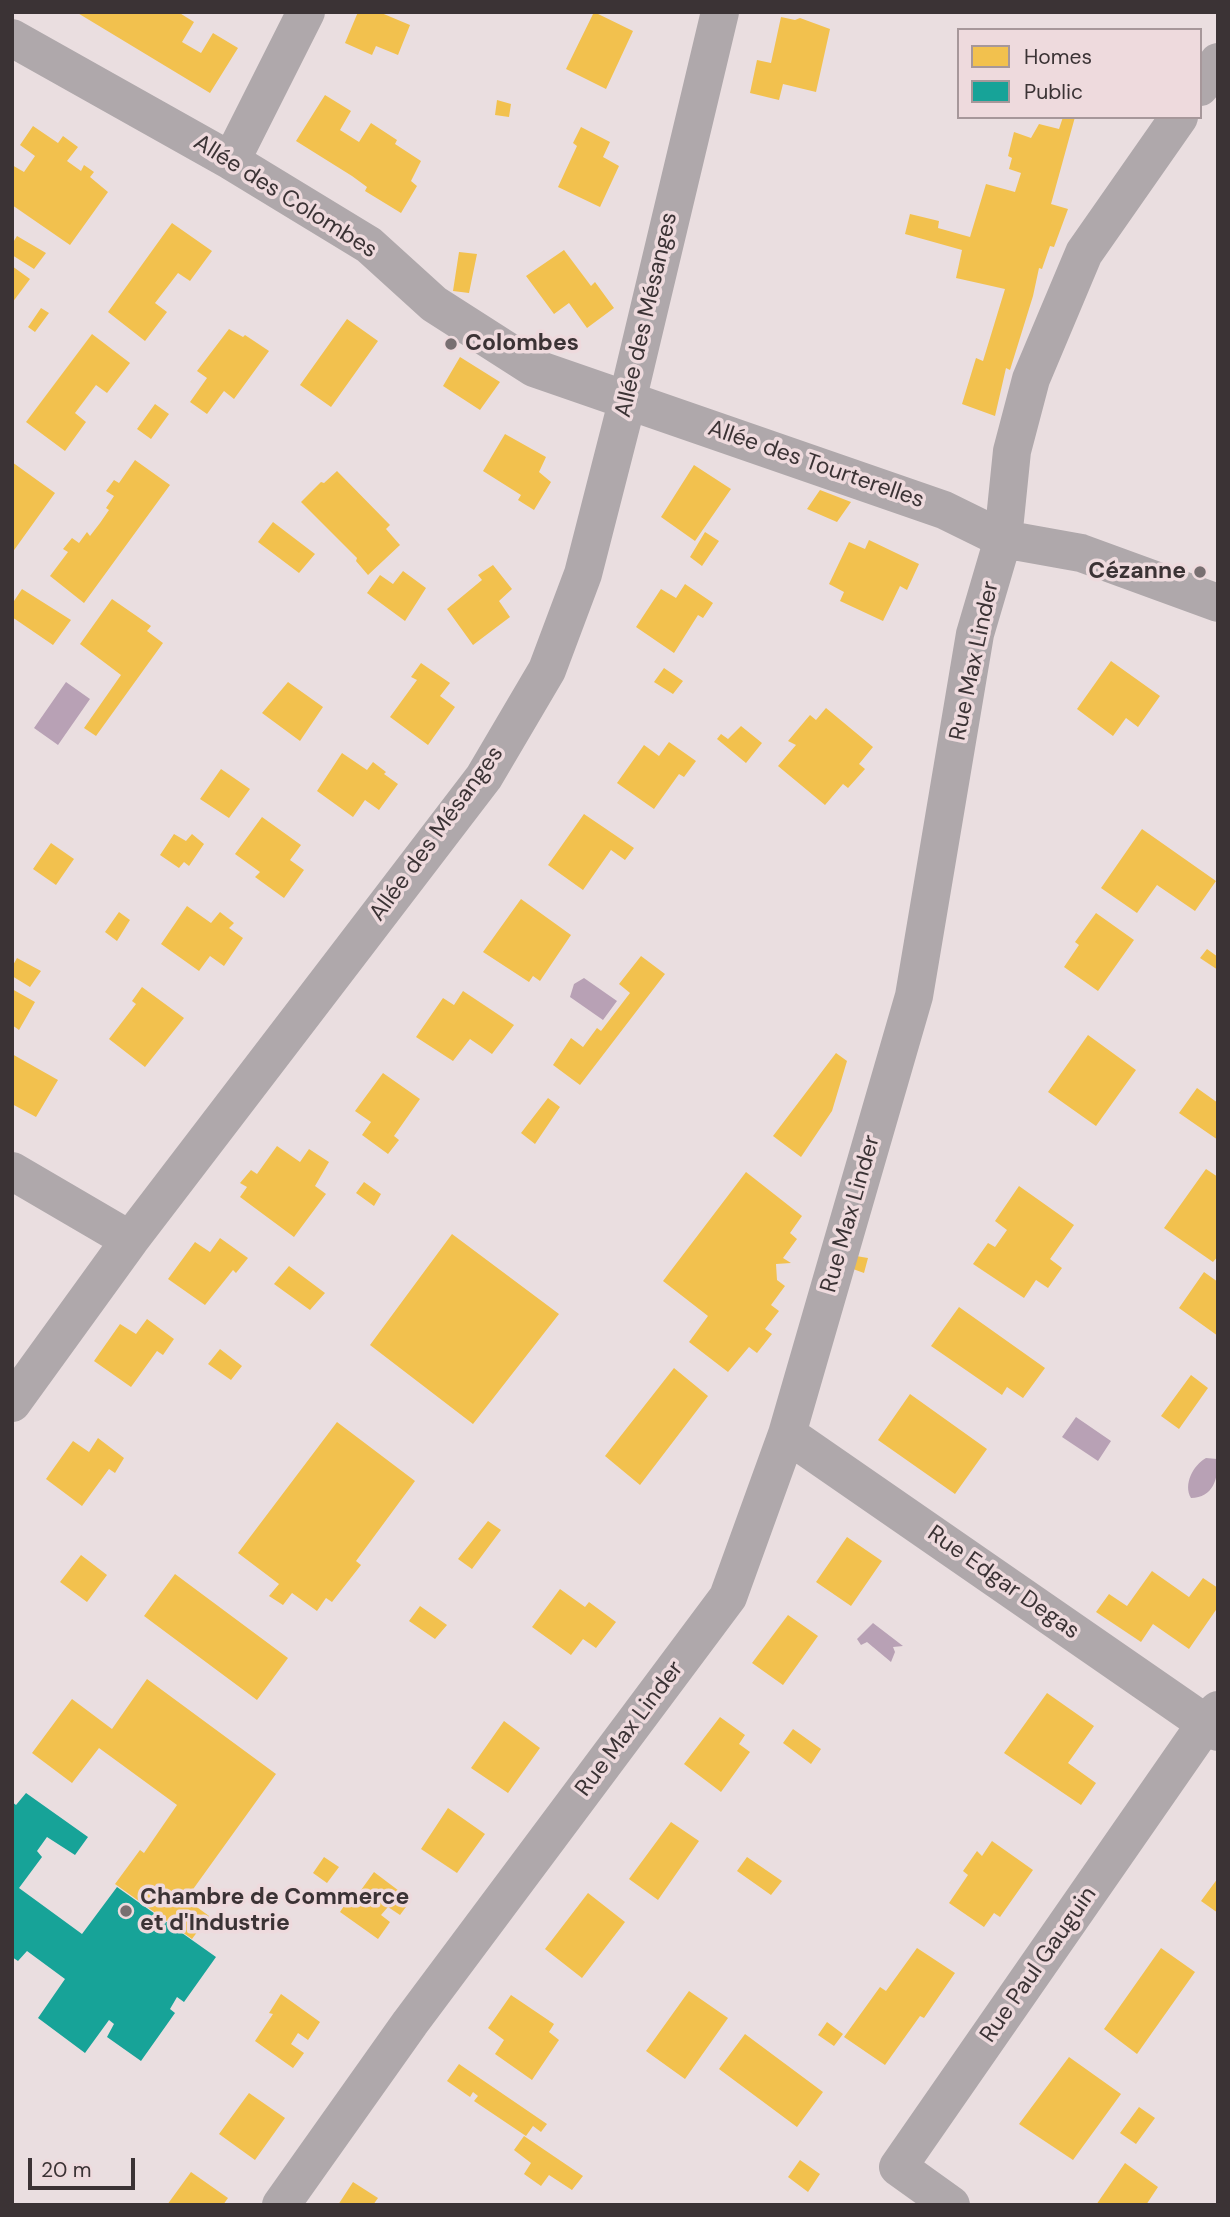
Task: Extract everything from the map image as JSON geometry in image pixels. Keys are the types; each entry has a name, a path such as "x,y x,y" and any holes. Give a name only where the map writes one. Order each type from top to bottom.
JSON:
{"street":[{"path":"231,161 306,12"},
{"name":"Allée des Mésanges","path":"15,1395 484,777 547,670 583,574 720,12"},
{"name":"Allée des Colombes","path":"17,50 231,161 369,245 434,304 534,368 626,399"},
{"path":"1202,84 1218,62"},
{"name":"Rue Max Linder","path":"281,2205 410,2023 728,1597 787,1434 914,996 975,634 1003,539 1012,451 1031,379 1084,253 1178,119"},
{"name":"Allée des Tourterelles","path":"626,399 944,510 1003,539 1081,553 1218,603"},
{"path":"12,1171 130,1240"},
{"name":"Rue Edgar Degas","path":"787,1434 1214,1722"},
{"name":"Rue Paul Gauguin","path":"951,2205 898,2167 1214,1722"}],"shaded area":[{"path":"66,682 90,699 58,745 34,728"},
{"path":"584,978 617,1001 603,1020 570,997 574,984"},
{"path":"1076,1417 1111,1441 1098,1461 1062,1437"},
{"path":"1206,1458 1217,1459 1213,1486 1205,1495 1191,1498 1189,1481 1197,1465"},
{"path":"873,1623 903,1646 893,1647 895,1652 891,1662 867,1642 861,1645 857,1639"}],"building: Homes":[{"path":"76,12 178,12 194,22 182,42 201,53 213,33 238,48 210,93"},
{"path":"358,12 379,12 410,25 398,55 376,46 372,55 345,43"},
{"path":"594,12 633,31 606,89 566,69"},
{"path":"781,17 795,20 800,18 830,29 816,92 783,84 779,100 750,93 757,60 771,63"},
{"path":"325,95 351,111 340,130 359,142 371,123 397,140 395,144 421,161 411,181 417,186 401,213 365,191 367,187 352,176 296,141"},
{"path":"497,100 511,104 509,117 495,115"},
{"path":"1062,119 1074,119 1051,204 1068,209 1054,247 1050,246 1042,269 1039,268 1010,370 1006,368 995,416 962,404 976,358 983,361 1005,289 956,278 962,250 905,234 910,214 939,221 938,228 970,237 986,184 1015,192 1021,173 1009,169 1012,158 1008,156 1014,132 1031,138 1039,124 1059,129"},
{"path":"33,126 58,143 63,136 78,147 67,161 81,171 84,165 94,172 90,177 108,192 70,245 12,205 12,165 24,172 35,156 20,145"},
{"path":"581,127 610,142 603,157 619,166 600,207 558,187 577,146 573,143"},
{"path":"172,223 212,251 190,281 178,273 155,303 167,312 145,341 108,312"},
{"path":"17,236 46,253 34,269 12,255 12,244"},
{"path":"564,250 591,286 595,282 614,308 587,328 569,303 554,314 526,276"},
{"path":"459,252 477,254 469,293 453,291"},
{"path":"12,266 30,279 12,303"},
{"path":"41,308 49,313 35,332 28,327"},
{"path":"347,319 378,341 331,407 300,385"},
{"path":"229,329 243,337 245,335 269,351 234,399 224,391 207,414 190,402 207,378 197,371"},
{"path":"92,334 130,363 107,393 96,385 75,413 86,422 65,451 26,422"},
{"path":"460,357 500,382 480,410 443,386"},
{"path":"155,404 169,414 151,439 137,429"},
{"path":"505,434 546,457 539,472 551,482 534,510 518,500 521,495 483,471"},
{"path":"135,460 170,485 84,603 50,576 68,552 63,549 72,538 79,543 87,532 90,536 100,523 114,496 106,491 114,480 119,483"},
{"path":"12,462 55,493 12,553"},
{"path":"694,465 731,489 695,541 661,517"},
{"path":"337,471 390,525 386,529 400,545 368,575 356,561 357,558 301,502 321,482 324,483"},
{"path":"820,490 851,502 837,522 807,509"},
{"path":"273,522 315,554 299,573 258,542"},
{"path":"705,532 719,541 702,566 690,557"},
{"path":"869,540 919,564 907,590 900,586 883,621 840,601 844,592 829,584 849,542 865,549"},
{"path":"493,565 512,589 499,601 510,617 473,645 447,609 482,580 478,575"},
{"path":"403,571 426,588 405,621 367,593 380,575 393,584"},
{"path":"685,584 713,603 703,618 698,615 674,653 636,627 661,589 676,598"},
{"path":"22,589 71,620 53,645 12,617 12,604"},
{"path":"112,599 151,626 147,631 163,643 96,736 84,728 121,675 80,644"},
{"path":"1111,661 1160,696 1138,727 1126,718 1113,736 1077,709"},
{"path":"421,663 450,683 440,696 455,707 428,745 390,717 417,680 411,677"},
{"path":"664,668 683,681 673,694 654,682"},
{"path":"288,682 323,707 300,741 262,713"},
{"path":"826,708 873,747 859,764 865,769 848,788 843,784 825,805 778,766 796,745 788,741 810,715 816,720"},
{"path":"741,726 762,743 746,763 717,739 721,734 728,739"},
{"path":"669,742 696,761 684,777 679,774 654,809 617,783 644,745 659,756"},
{"path":"342,753 367,770 373,762 398,784 379,810 365,800 353,817 317,791"},
{"path":"221,769 250,789 229,818 200,799"},
{"path":"584,814 634,848 625,860 611,850 583,890 548,865"},
{"path":"262,817 301,845 290,860 304,870 284,898 255,877 260,872 235,854"},
{"path":"1142,829 1216,881 1195,911 1157,885 1137,913 1101,888"},
{"path":"174,834 186,841 192,834 204,844 189,866 184,862 179,868 160,855"},
{"path":"51,843 74,859 56,885 33,869"},
{"path":"521,899 571,935 540,981 533,976 529,982 483,952"},
{"path":"187,906 211,923 220,912 234,923 229,928 243,938 224,966 210,956 199,971 161,944"},
{"path":"119,912 130,920 117,941 105,932"},
{"path":"1096,913 1134,940 1098,991 1064,967 1079,945 1075,942"},
{"path":"1207,949 1218,957 1218,970 1200,958"},
{"path":"641,956 665,974 580,1085 553,1065 571,1038 583,1047 597,1028 601,1031 630,993 619,984"},
{"path":"17,958 41,971 30,987 12,976 12,967"},
{"path":"142,987 184,1018 145,1067 109,1039 136,1004 132,1001"},
{"path":"12,989 35,1002 19,1030 12,1025"},
{"path":"463,991 514,1025 492,1054 470,1039 453,1061 416,1037 443,998 454,1005"},
{"path":"1088,1035 1136,1070 1096,1126 1048,1092"},
{"path":"836,1053 847,1061 832,1111 801,1157 773,1136"},
{"path":"12,1054 58,1080 36,1117 12,1104"},
{"path":"383,1073 420,1099 394,1136 399,1140 388,1154 362,1135 371,1122 355,1111"},
{"path":"1197,1088 1218,1103 1218,1140 1179,1113"},
{"path":"548,1098 560,1107 535,1144 521,1133"},
{"path":"277,1146 300,1162 309,1149 329,1162 315,1186 326,1194 294,1237 240,1197 247,1187 240,1183 251,1170 257,1174"},
{"path":"1206,1169 1218,1177 1218,1256 1213,1262 1164,1228"},
{"path":"746,1172 802,1216 790,1233 797,1239 783,1258 791,1263 776,1264 777,1280 785,1286 771,1305 779,1311 765,1329 772,1334 757,1353 749,1347 728,1372 689,1342 708,1316 663,1281"},
{"path":"364,1182 381,1194 374,1206 356,1193"},
{"path":"1019,1186 1074,1225 1050,1259 1062,1268 1048,1288 1036,1280 1024,1298 973,1264 988,1243 995,1247 1007,1230 995,1221"},
{"path":"452,1234 559,1314 473,1424 370,1345"},
{"path":"220,1238 248,1258 236,1273 233,1270 205,1305 168,1279 195,1242 210,1252"},
{"path":"856,1256 868,1258 864,1273 853,1269"},
{"path":"289,1266 325,1293 310,1310 274,1284"},
{"path":"1204,1272 1218,1282 1218,1336 1179,1308"},
{"path":"959,1307 1045,1368 1023,1398 1007,1387 1002,1395 931,1346"},
{"path":"147,1319 174,1339 163,1355 157,1351 131,1387 94,1361 120,1324 136,1334"},
{"path":"220,1349 242,1366 231,1380 208,1364"},
{"path":"674,1368 708,1396 640,1485 605,1456"},
{"path":"1191,1375 1208,1388 1179,1429 1161,1416"},
{"path":"910,1394 987,1449 955,1494 878,1440"},
{"path":"337,1422 415,1481 356,1561 361,1565 332,1602 326,1598 317,1611 292,1593 283,1605 269,1596 279,1584 238,1553"},
{"path":"98,1438 124,1458 115,1473 109,1469 82,1506 46,1479 73,1441 89,1452"},
{"path":"488,1521 501,1530 472,1569 458,1559"},
{"path":"847,1537 882,1561 851,1606 816,1582"},
{"path":"81,1555 107,1575 87,1602 60,1582"},
{"path":"1152,1571 1189,1597 1203,1578 1218,1588 1218,1607 1189,1649 1153,1624 1141,1642 1096,1612 1109,1594 1127,1606"},
{"path":"175,1574 288,1658 257,1700 144,1616"},
{"path":"560,1589 585,1607 589,1602 616,1622 596,1648 583,1639 571,1655 532,1627"},
{"path":"420,1606 447,1625 435,1639 409,1621"},
{"path":"788,1615 818,1636 783,1685 752,1663"},
{"path":"147,1679 276,1774 186,1899 209,1916 192,1939 115,1884 140,1850 144,1853 177,1805 99,1748 72,1783 32,1753 72,1699 112,1729"},
{"path":"1047,1693 1094,1726 1068,1763 1096,1783 1081,1805 1004,1753"},
{"path":"720,1717 745,1735 739,1744 750,1752 721,1792 684,1764"},
{"path":"504,1721 540,1748 508,1793 471,1768"},
{"path":"793,1729 821,1749 811,1764 783,1743"},
{"path":"448,1808 485,1834 457,1873 421,1849"},
{"path":"671,1822 699,1841 658,1900 629,1879"},
{"path":"992,1841 1033,1870 1000,1917 994,1913 984,1927 949,1903 968,1875 963,1871 977,1851 982,1856"},
{"path":"324,1857 339,1867 327,1883 313,1873"},
{"path":"747,1857 782,1881 771,1895 737,1871"},
{"path":"374,1872 411,1900 400,1915 388,1907 381,1915 390,1922 378,1939 340,1912 352,1894 356,1897"},
{"path":"1218,1878 1218,1913 1201,1901"},
{"path":"588,1893 625,1922 582,1978 545,1949"},
{"path":"917,1948 955,1973 924,2018 920,2016 885,2065 844,2037 880,1987 886,1991"},
{"path":"1161,1948 1195,1972 1137,2054 1104,2029"},
{"path":"689,1991 728,2018 685,2079 646,2051"},
{"path":"281,1994 320,2022 308,2040 298,2033 291,2044 304,2053 293,2068 255,2041 273,2014 269,2013"},
{"path":"511,1995 554,2024 549,2032 559,2040 532,2080 495,2054 504,2040 488,2028"},
{"path":"827,2022 843,2034 834,2046 818,2035"},
{"path":"745,2034 823,2092 797,2127 719,2069"},
{"path":"1069,2057 1121,2094 1073,2160 1019,2124"},
{"path":"459,2064 547,2124 541,2132 533,2126 526,2136 474,2101 478,2096 473,2092 470,2097 447,2081"},
{"path":"249,2093 285,2118 255,2160 219,2134"},
{"path":"1139,2107 1155,2118 1136,2144 1120,2133"},
{"path":"524,2136 583,2176 572,2190 549,2175 541,2186 524,2174 531,2163 514,2150"},
{"path":"800,2160 820,2174 808,2192 788,2177"},
{"path":"1125,2163 1158,2187 1146,2205 1096,2205"},
{"path":"191,2172 228,2198 223,2205 167,2205"},
{"path":"353,2182 378,2198 373,2205 338,2205"}],"building: Public":[{"name":"Chambre de Commerce et d'Industrie","path":"26,1793 88,1837 75,1855 47,1837 37,1851 42,1857 19,1888 82,1934 117,1887 216,1957 184,2002 177,1997 170,2009 175,2013 141,2061 107,2037 114,2024 109,2020 85,2053 38,2018 65,1979 27,1951 18,1961 12,1957 12,1802 16,1805"}],"place":[{"name":"Colombes","path":"451,344"},
{"name":"Cézanne","path":"1200,572"},
{"name":"Chambre de Commerce et d'Industrie","path":"126,1911"}]}
